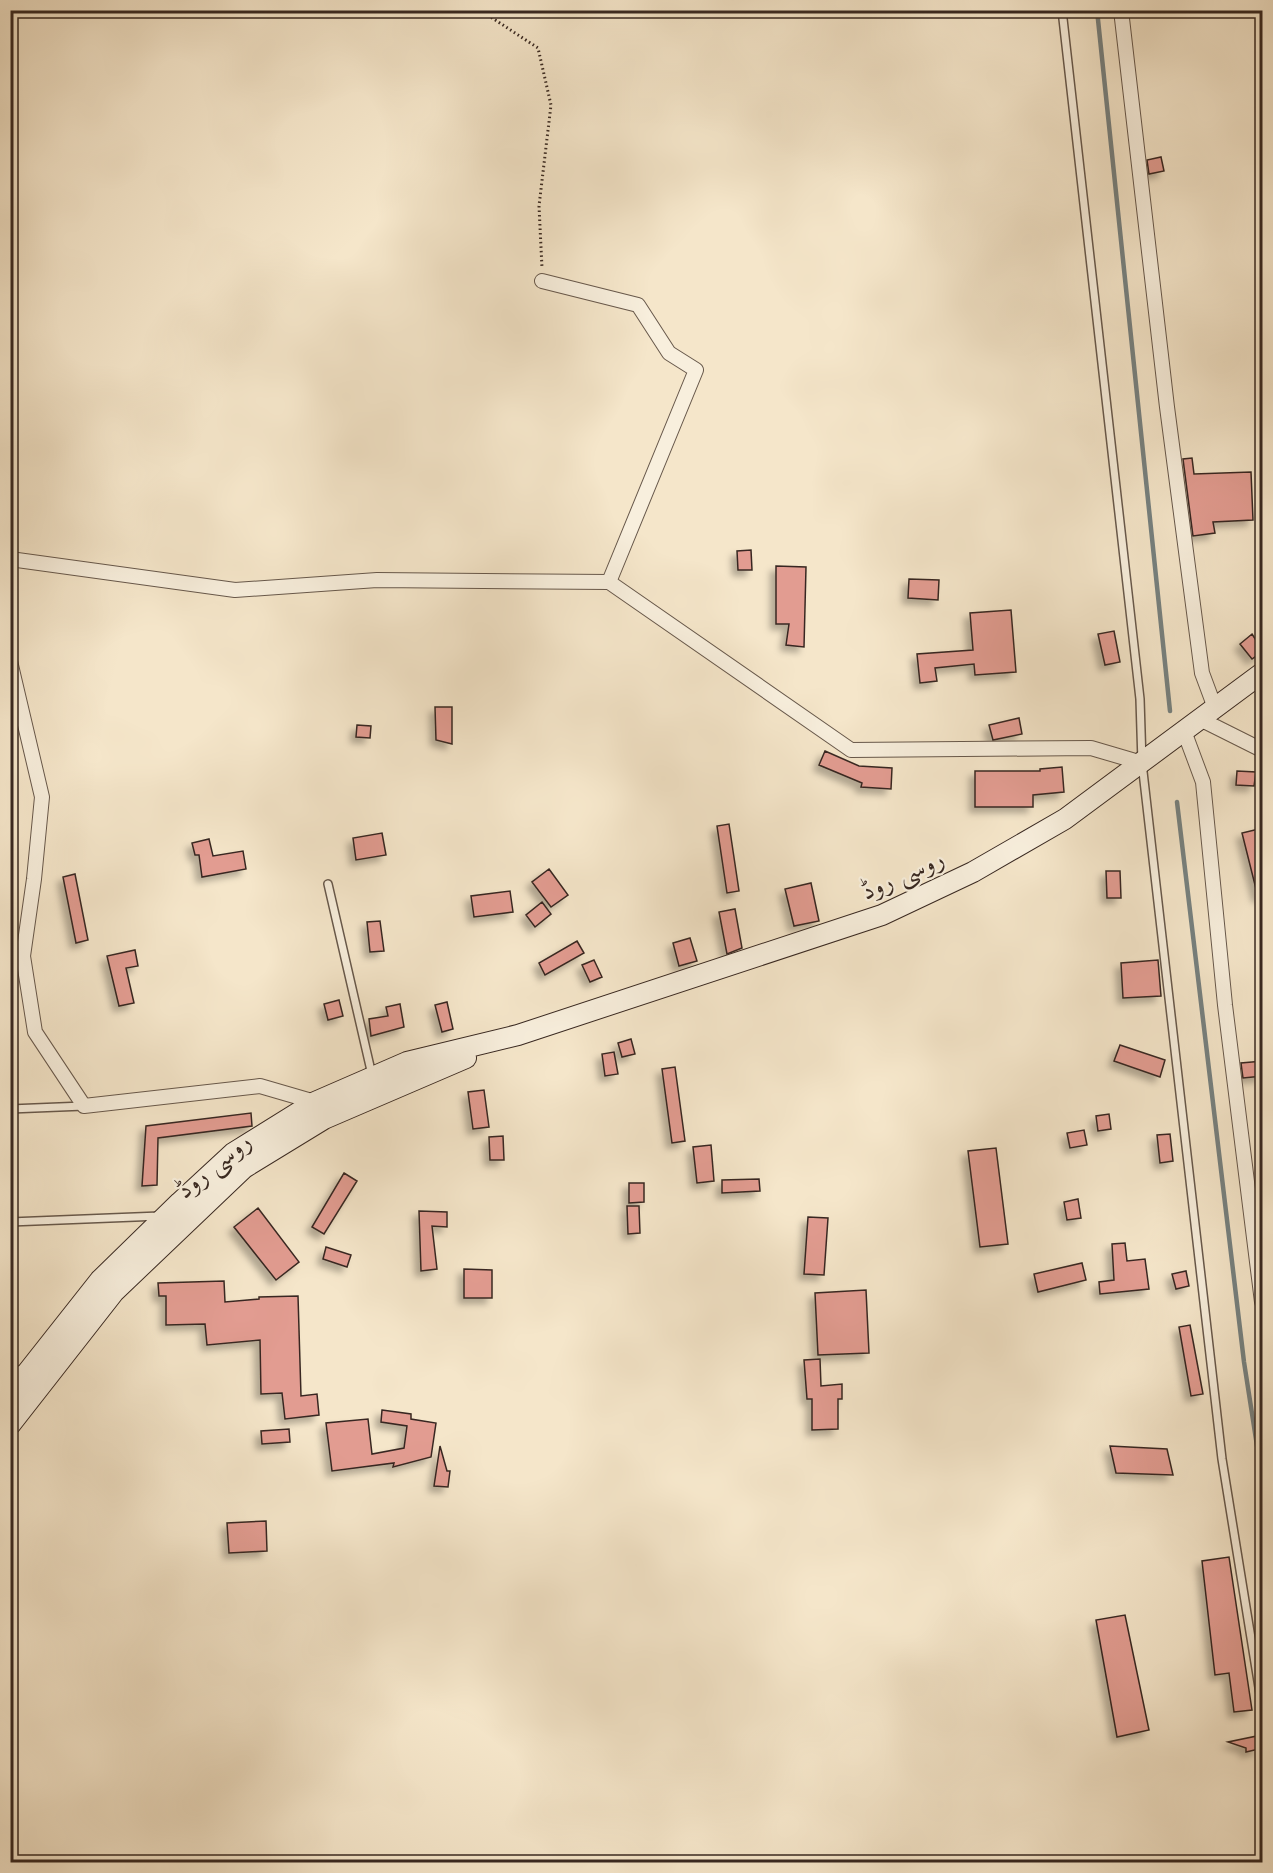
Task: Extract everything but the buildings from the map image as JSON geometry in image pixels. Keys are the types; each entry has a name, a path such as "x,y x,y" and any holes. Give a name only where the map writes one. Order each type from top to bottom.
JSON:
{"main road":[{"name":"روسی روڈ","path":"10,1394 20,1370 100,1280 165,1216 232,1153 315,1102 407,1062 518,1035 882,915 973,872 1065,819 1263,673"},
{"name":"روسی روڈ","path":"10,1425 114,1292 244,1168 324,1119 518,1035"}],"street":[{"path":"1121,10 1167,406 1208,714 1263,750"},
{"path":"543,281 638,305 669,353 696,370 609,582"},
{"path":"10,559 235,590 376,580 609,582 851,750 1091,748 1142,763"},
{"path":"10,661 42,796 34,879 23,956 33,1021 35,1032 84,1106 260,1086 315,1102"},
{"path":"1184,732 1203,782 1225,1005 1263,1302"}],"lane":[{"path":"1062,10 1140,699 1142,763 1222,1459 1263,1706"},
{"path":"328,884 373,1077"},
{"path":"10,1109 84,1106"},
{"path":"10,1222 165,1216"}],"path":[{"path":"480,10 538,48 551,105 540,206 543,281"}],"waterway":[{"path":"1097,10 1170,711"},
{"path":"1177,802 1244,1362 1262,1478"}]}
